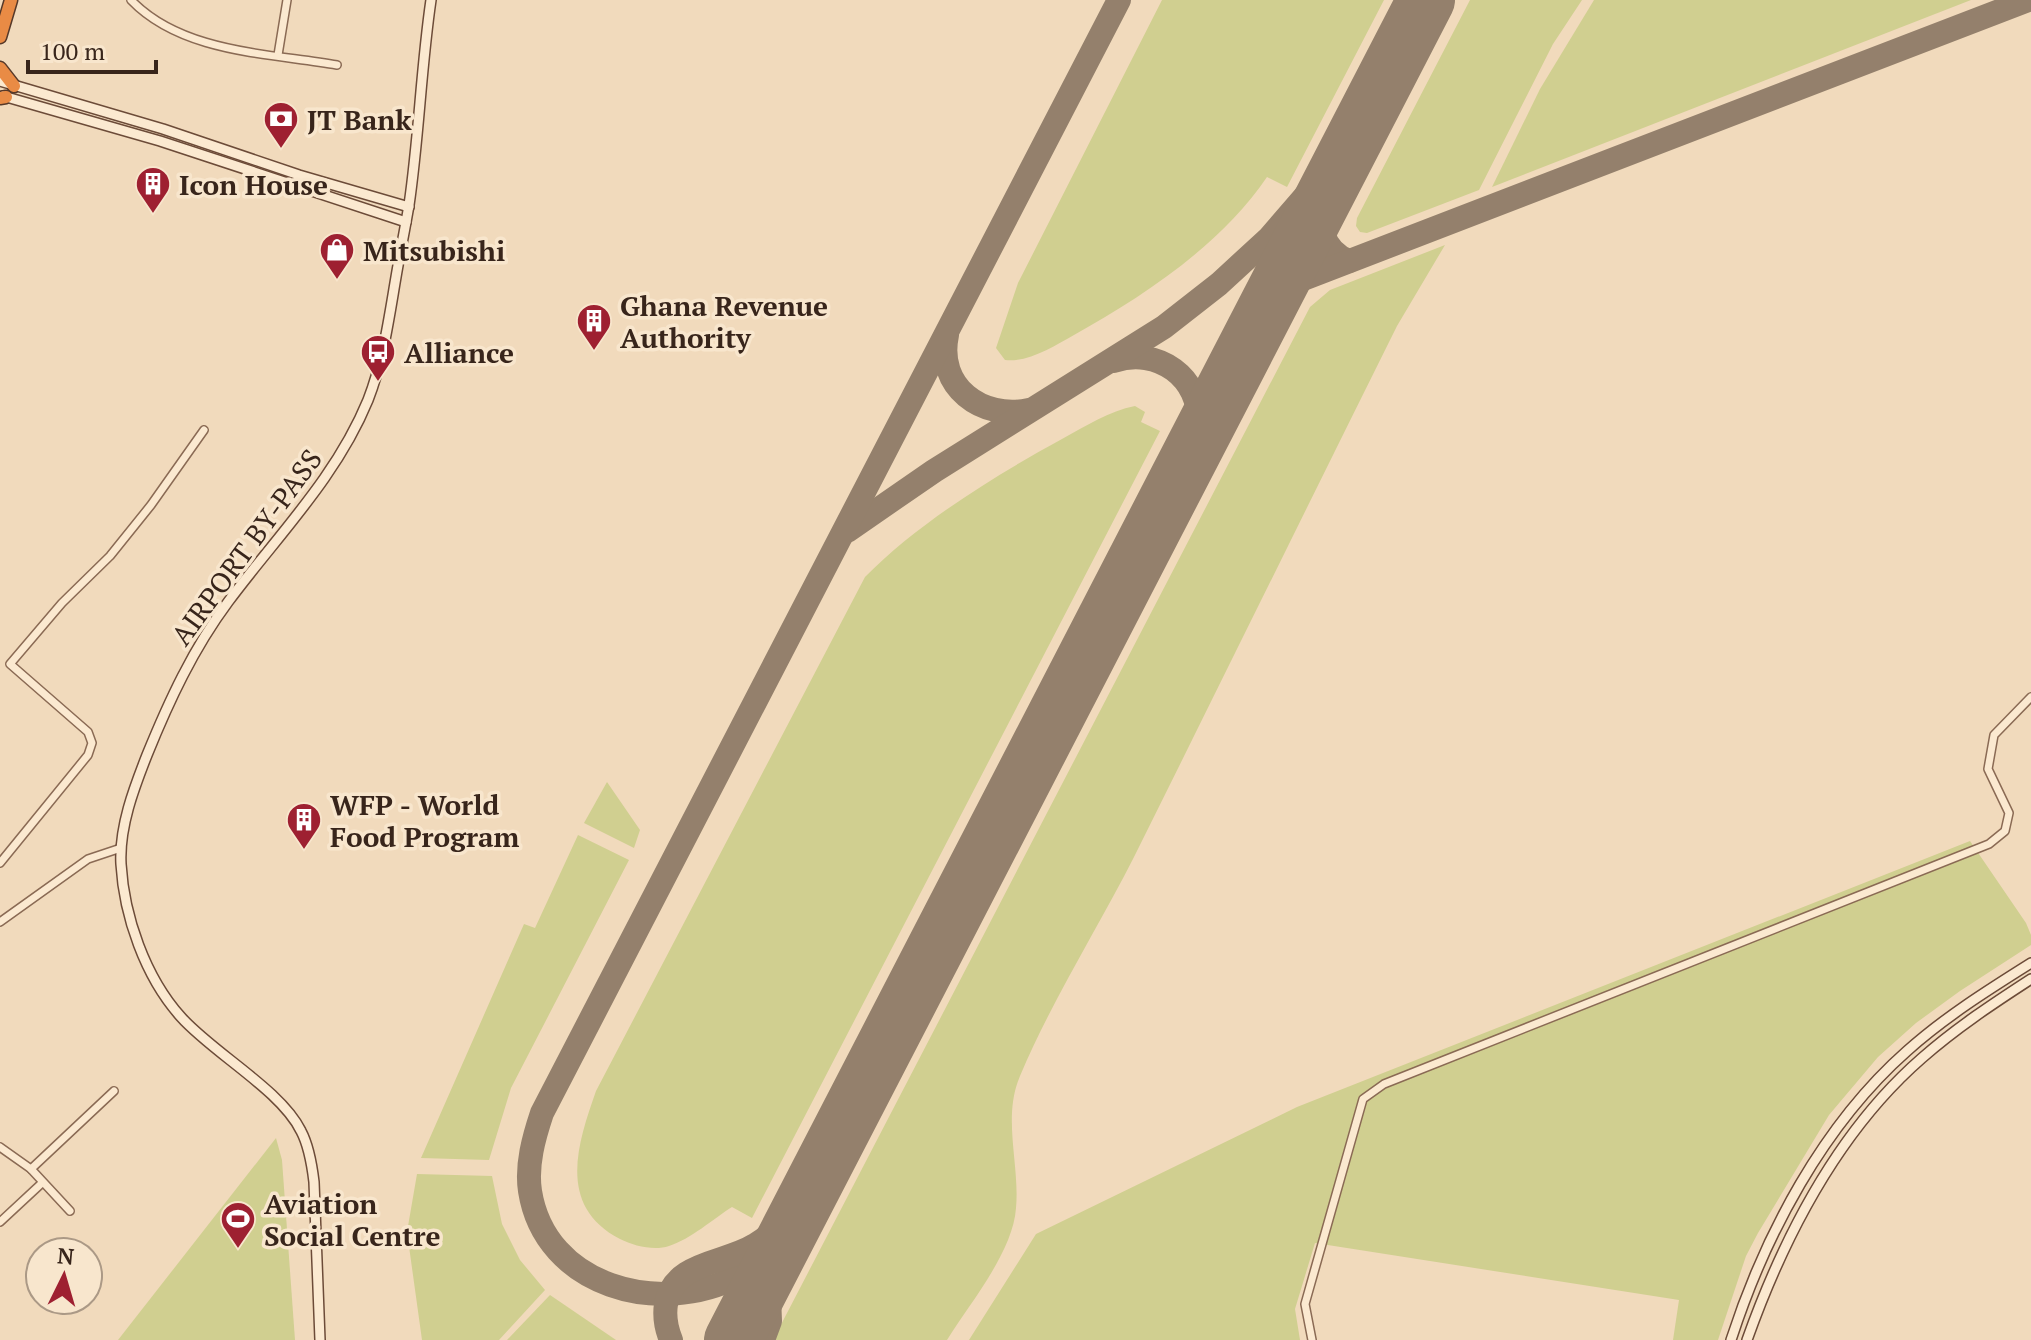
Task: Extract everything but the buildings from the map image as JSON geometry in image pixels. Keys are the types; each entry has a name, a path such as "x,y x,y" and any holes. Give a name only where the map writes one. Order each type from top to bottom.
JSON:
{"highway":[{"path":"0,37 11,0"},
{"path":"0,68 14,86"}],"main road":[{"name":"AIRPORT BY-PASS","path":"320,1340 314,1182 312,1164 301,1130 273,1096 211,1045 181,1017 163,994 146,961 130,916 123,882 121,848 142,768 194,652 229,601 336,462 369,398 383,344 409,207 431,0"},
{"path":"0,81 409,207"},
{"path":"2,97 175,145 406,222"},
{"path":"1731,1340 1746,1292 1771,1240 1840,1124 1889,1067 1925,1035 2031,963"},
{"path":"1747,1340 1783,1248 1822,1177 1867,1116 1922,1058 2031,979"}],"street":[{"path":"131,0 158,23 201,41 337,65"},
{"path":"278,55 287,0"},
{"path":"0,863 88,755 92,743 88,732 10,664 62,603 110,556 204,430"},
{"path":"1312,1340 1305,1304 1363,1099 1384,1084 1989,844 2005,831 2009,813 1988,769 1994,735 2031,697"},
{"path":"0,922 88,859 121,848"},
{"path":"31,1169 114,1091"},
{"path":"0,1147 31,1169 70,1211"},
{"path":"0,1222 42,1183"}],"shaded area":[{"path":"1162,0 1384,0 1287,187 1267,177 1228,224 1154,286 1049,349 1023,359 1005,360 996,348 1018,283"},
{"path":"1470,0 1582,0 1553,44 1479,190 1367,233 1360,232 1356,226 1357,218"},
{"path":"1594,0 1971,0 1492,187 1540,89"},
{"path":"1445,245 1397,326 1134,857 1060,993 1020,1076 1012,1108 1016,1208 1007,1242 989,1277 947,1340 773,1340 1310,307 1330,290"},
{"path":"1135,406 1145,412 1141,422 1160,431 752,1218 732,1207 685,1239 657,1248 620,1239 600,1225 587,1210 580,1192 577,1173 579,1153 596,1091 865,577 933,519 985,484 1098,420"},
{"path":"607,782 640,830 634,848 584,823"},
{"path":"578,835 629,860 511,1088 489,1160 421,1158 524,924 535,928"},
{"path":"1970,841 2026,923 2031,945 1916,1023 1878,1057 1829,1115 1758,1233 1746,1256 1718,1340 1673,1340 1679,1300 1315,1243 1295,1309 1300,1340 969,1340 1036,1234 1297,1107"},
{"name":"Aviation Social Centre","path":"276,1138 282,1160 295,1340 118,1340"},
{"path":"417,1174 492,1176 502,1224 520,1260 545,1290 499,1340 422,1340 407,1232"},
{"path":"550,1295 616,1340 507,1340"}],"taxiway":[{"path":"795,1221 755,1265 738,1276 707,1288 675,1294 642,1292 610,1285 582,1271 558,1251 540,1224 529,1181 536,1132 542,1113 1119,0"},
{"path":"1266,309 1282,292 1303,279 2028,0"},
{"path":"847,531 934,471 1164,327 1219,284 1269,238 1352,142"},
{"path":"1325,195 1321,214 1323,234 1332,250 1349,261"},
{"path":"947,335 945,354 949,370 966,396 995,410 1029,410"},
{"path":"1114,361 1146,358 1161,362 1185,380 1193,393 1197,407 1197,431 1179,477"},
{"path":"671,1340 666,1322 666,1304 679,1279 690,1271 743,1251 766,1238 792,1212 819,1170"},
{"path":"763,1340 770,1321 769,1296 779,1251"}],"runway":[{"path":"733,1340 1426,0"}],"place":[{"name":"JT Bank","path":"281,150"},
{"name":"Icon House","path":"153,215"},
{"name":"Mitsubishi","path":"337,281"},
{"name":"Ghana Revenue Authority","path":"594,352"},
{"name":"Alliance","path":"378,383"},
{"name":"WFP - World Food Program","path":"304,851"},
{"name":"Aviation Social Centre","path":"238,1250"}]}
